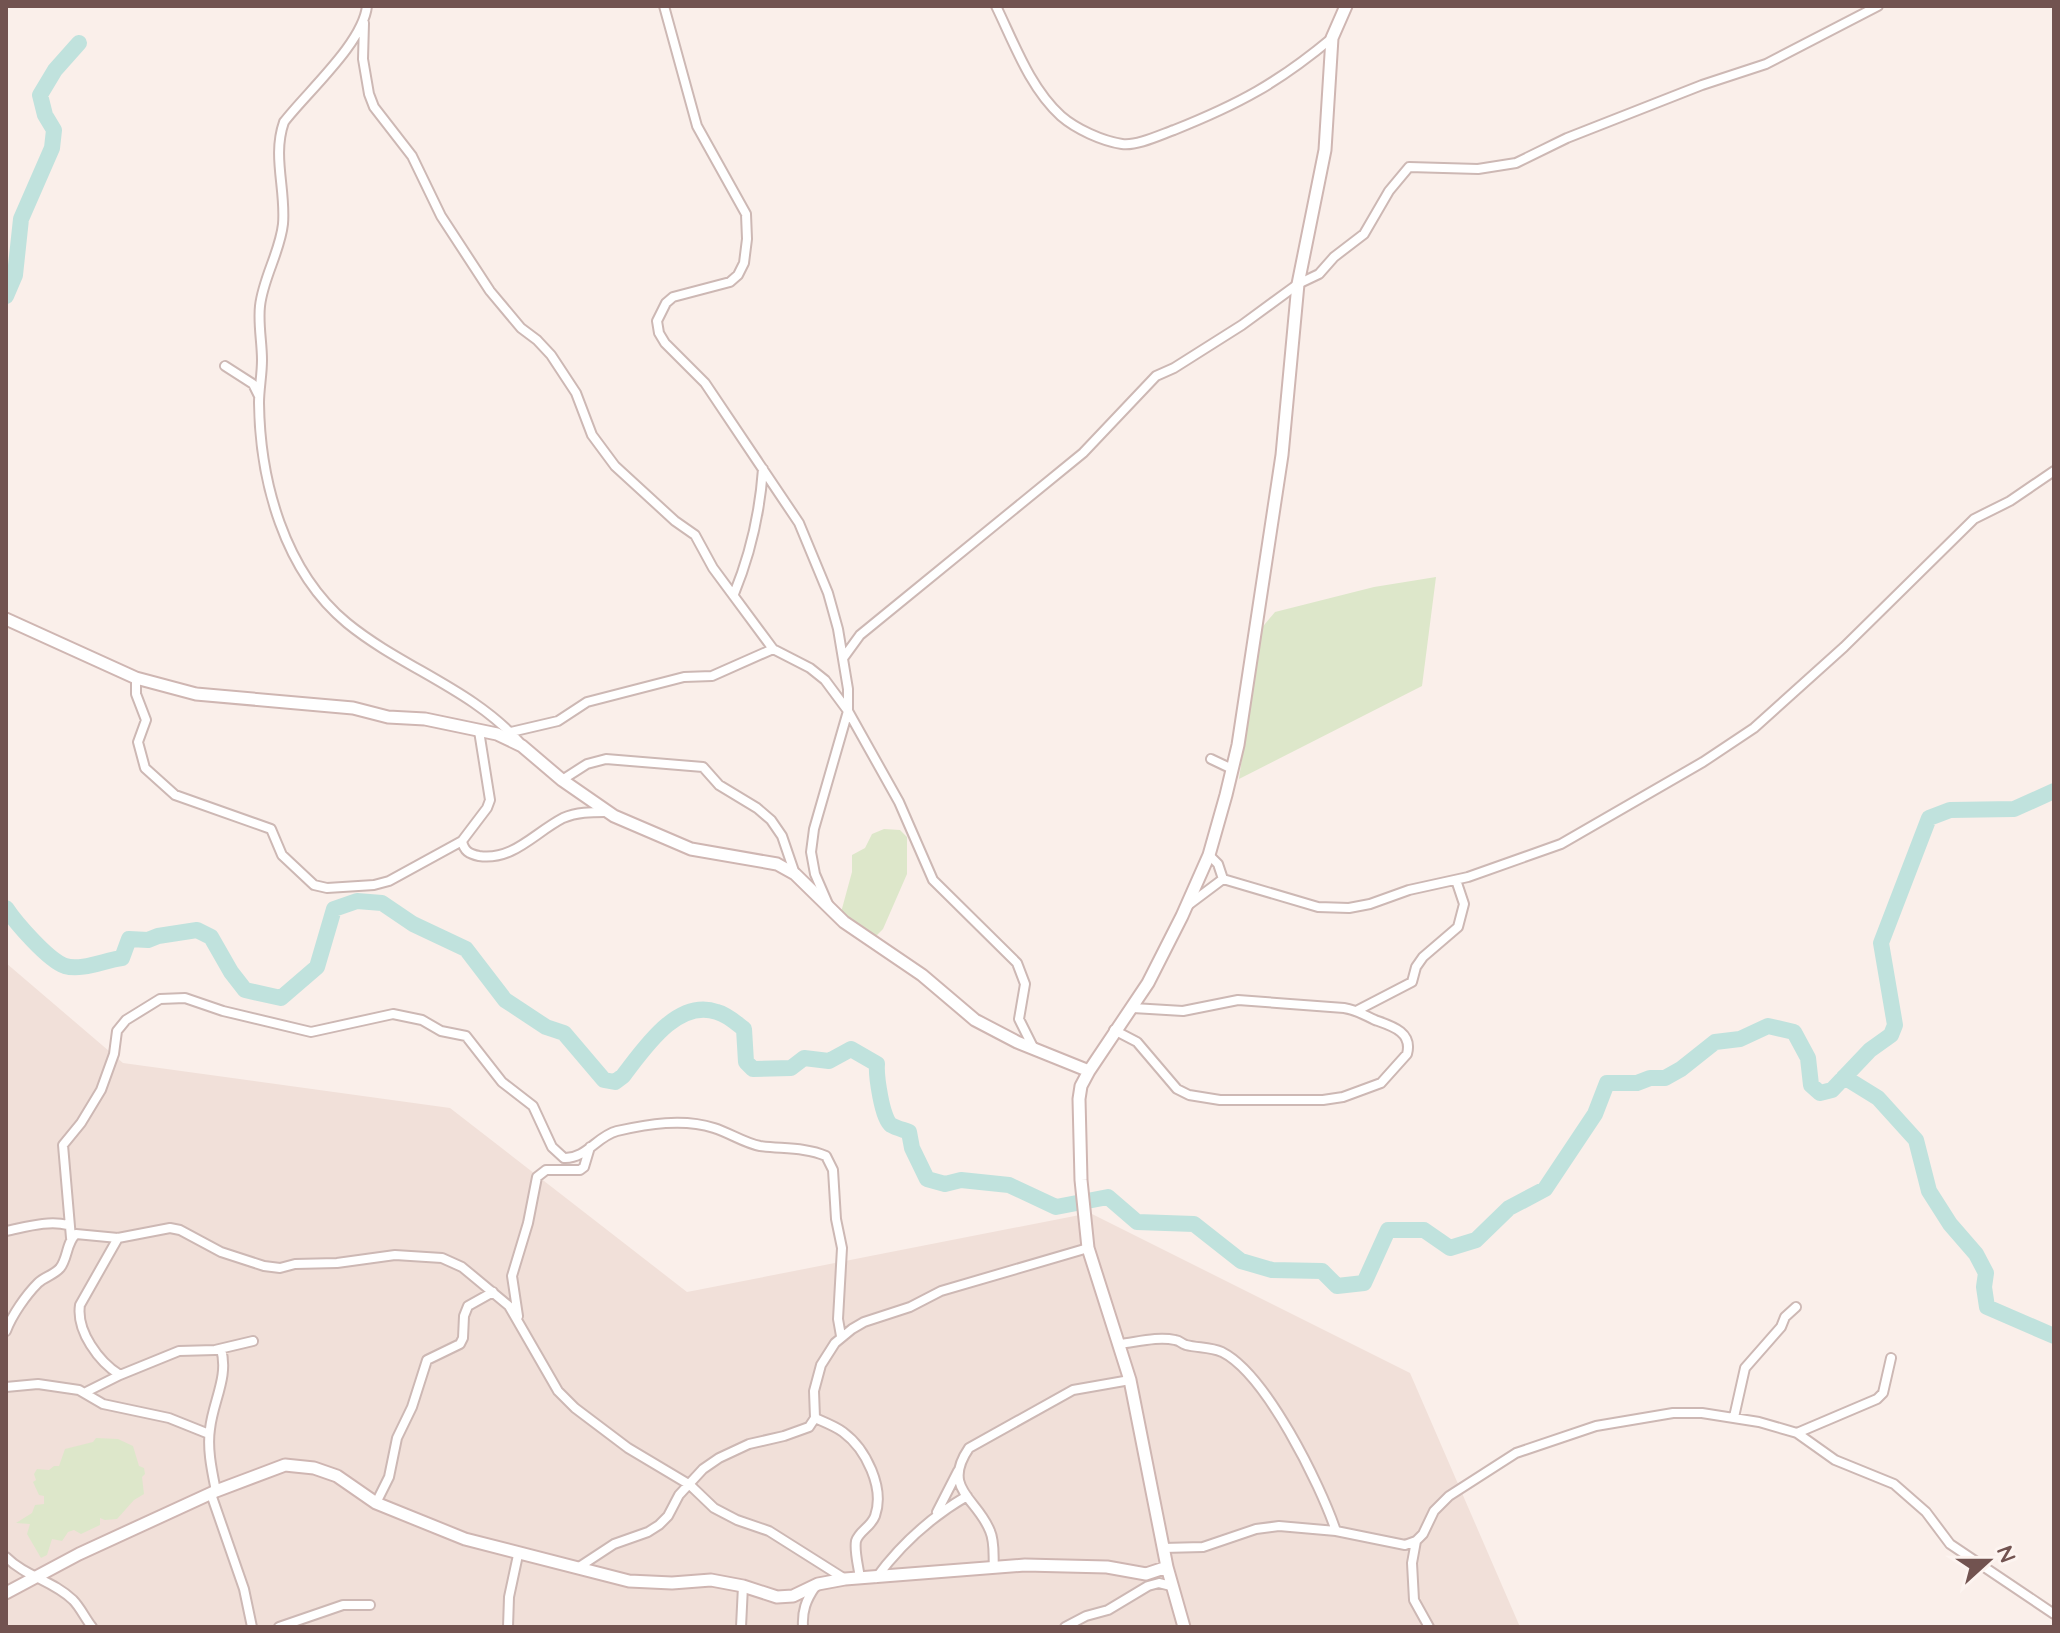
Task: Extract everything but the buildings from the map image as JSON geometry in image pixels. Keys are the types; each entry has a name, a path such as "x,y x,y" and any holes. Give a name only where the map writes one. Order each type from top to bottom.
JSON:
{"street":[{"path":"367,6 363,59 374,107 407,147 441,216 467,258 521,328 551,355 576,393 592,435 615,466 695,535 713,568 773,649 810,668 825,680 848,711 899,802 933,880 1017,963 1025,984 1019,1019 1035,1050"},
{"path":"664,6 690,108 701,135 746,214 747,227 744,263 738,275 730,282 691,291 670,300 657,321 659,333 675,354 705,383 799,523 828,593 844,657 848,711 814,829 811,852 815,874 830,907"},
{"path":"996,6 1023,61 1050,104 1077,127 1124,145 1156,137 1255,95 1290,73 1332,38"},
{"path":"1184,1627 1171,1586 1130,1380 1088,1248 1081,1180 1079,1099 1081,1086 1089,1071 1114,1030 1133,1008 1187,906 1209,855 1238,745 1282,455 1298,284 1325,150 1332,38 1346,6"},
{"path":"844,657 860,635 1083,453 1156,376 1174,368 1242,325 1298,284 1319,274 1334,257 1364,234 1389,191 1409,167 1502,168 1567,138 1702,85 1766,64 1878,6"},
{"path":"364,23 335,63 284,122 280,133 279,160 284,209 280,244 260,302 262,364 259,396 271,498 283,532 310,581 345,622 455,689 511,732 522,746 562,780 606,812 691,849 777,864 795,874 844,922 922,975 975,1020 1035,1050 1089,1071"},
{"path":"225,366 253,384 259,396"},
{"path":"734,594 748,553 762,489 763,469"},
{"path":"1223,879 1307,905 1333,908 1370,904 1409,890 1456,880 1561,844 1703,762 1754,728 1844,647 1974,519 2010,501 2054,471"},
{"path":"6,619 136,678 196,694 353,708 388,717 425,719 497,734 522,746"},
{"path":"511,732 558,721 587,702 684,677 712,676 773,649"},
{"path":"136,678 136,694 146,720 138,742 145,768 175,795 271,829 282,855 314,885 327,888 389,881 462,841 490,800 479,731"},
{"path":"562,780 587,764 606,759 703,767 719,785 771,820 786,845 795,874"},
{"path":"1211,759 1232,769"},
{"path":"462,841 463,848 470,854 509,854 574,814 606,812"},
{"path":"1209,855 1218,864 1223,879"},
{"path":"1187,906 1223,879"},
{"path":"1358,1010 1412,982 1423,957 1455,931 1464,904 1456,880"},
{"path":"6,1331 40,1281 62,1265 71,1238 63,1145 101,1090 114,1054 117,1031 126,1020 149,1005 172,997 311,1032 393,1014 422,1020 441,1031 459,1033 471,1040 502,1082 533,1106 548,1140 564,1158 573,1158 608,1133 685,1123 710,1127 759,1146 792,1148 826,1156 833,1170 836,1219 842,1248 838,1319 841,1336"},
{"path":"1114,1030 1137,1042 1177,1089 1189,1095 1220,1100 1323,1100 1356,1093 1381,1083 1407,1054 1408,1041 1395,1026 1358,1010 1238,1000 1183,1011 1133,1008"},
{"path":"518,1319 512,1276 528,1223 537,1177 546,1170 580,1170 584,1167 590,1147"},
{"path":"6,1231 37,1224 68,1225"},
{"path":"71,1238 83,1233 118,1238 170,1228 180,1230 221,1252 264,1266 280,1268 395,1255 432,1256 462,1267 509,1306 558,1391 575,1408 628,1448 690,1485 714,1508 769,1531 845,1579"},
{"path":"118,1238 80,1305 78,1315 86,1336 110,1368 120,1375"},
{"path":"579,1567 614,1544 659,1525 668,1516 679,1495 703,1469 732,1451 809,1427 815,1418 813,1402 817,1379 828,1353 841,1336 864,1322 910,1307 941,1291 1088,1248"},
{"path":"376,1503 389,1477 397,1438 412,1407 427,1360 460,1344 468,1306 493,1292"},
{"path":"1734,1417 1745,1368 1796,1307"},
{"path":"1120,1344 1176,1340 1228,1356 1258,1385 1276,1411 1319,1488 1336,1531"},
{"path":"86,1392 179,1351 221,1349 253,1341"},
{"path":"221,1349 225,1369 213,1404 209,1434 213,1493 244,1589 252,1627"},
{"path":"1797,1433 1877,1399 1883,1393 1891,1358"},
{"path":"935,1516 959,1463 974,1444 1073,1390 1130,1380"},
{"path":"6,1387 38,1384 86,1392 103,1404 169,1418 209,1434"},
{"path":"1163,1548 1203,1547 1256,1529 1279,1526 1336,1531 1405,1545 1423,1534 1434,1511 1449,1496 1490,1468 1540,1444 1633,1418 1673,1413 1734,1417 1797,1433 1835,1460 1900,1489 1926,1512 1950,1544 2054,1614"},
{"path":"815,1418 845,1433 865,1460 876,1483 874,1518 859,1535 855,1545 860,1579"},
{"path":"6,1593 31,1577 213,1493 271,1469 300,1465 337,1476 376,1503 465,1539 629,1581 672,1583 711,1580 743,1586 769,1596 786,1597 818,1584 845,1579 1025,1565 1132,1569 1146,1574 1167,1567"},
{"path":"958,1470 967,1496 989,1528 994,1568"},
{"path":"876,1578 892,1556 935,1516 967,1496"},
{"path":"1416,1541 1412,1563 1414,1600 1429,1627"},
{"path":"508,1627 509,1597 518,1555"},
{"path":"6,1557 19,1570 43,1580 73,1600 92,1627"},
{"path":"1065,1627 1086,1616 1108,1610 1148,1586 1159,1583 1171,1586"},
{"path":"803,1627 802,1614 806,1600 818,1584"},
{"path":"741,1627 743,1586"},
{"path":"279,1627 343,1605 370,1605"}],"shaded area":[{"path":"6,963 123,1063 450,1108 687,1292 1090,1213 1410,1373 1520,1627 6,1627"}],"green space":[{"path":"1436,577 1422,686 1239,779 1260,630 1275,612 1374,587"},
{"path":"884,829 900,830 907,837 907,874 883,929 876,936 840,916 852,872 852,855 865,848 872,834"},
{"path":"96,1438 118,1439 133,1446 139,1466 144,1468 144,1494 117,1519 100,1518 100,1525 81,1534 74,1530 68,1532 62,1541 52,1539 47,1555 41,1558 27,1534 30,1524 16,1523 32,1513 35,1505 44,1504 44,1496 39,1495 33,1482 36,1480 34,1474 37,1469 49,1470 59,1466 65,1449 93,1442"}],"waterway":[{"path":"6,296 15,275 21,219 52,148 54,130 45,115 40,95 55,70 79,43"},
{"path":"6,908 41,949 58,962 72,967 122,958 129,939 148,940 197,930 211,937 245,990 281,998 317,967 334,909 357,901 382,903 413,924 466,949 505,1000 546,1027 564,1033 604,1080 615,1082 623,1076 651,1040 675,1019 688,1012 702,1010 725,1015 744,1029 746,1062 753,1069 791,1068 804,1058 829,1061 851,1049 877,1064 888,1121 909,1132 912,1148 927,1179 945,1184 961,1180 1009,1185 1056,1207 1108,1197 1137,1222 1194,1224 1241,1261 1272,1270 1322,1271 1337,1286 1364,1283 1388,1230 1424,1230 1450,1248 1476,1240 1509,1208 1545,1189 1595,1114 1607,1083 1637,1083 1650,1078 1665,1078 1715,1042 1740,1039 1768,1026 1794,1032 1808,1058 1811,1085 1820,1093 1832,1090 1870,1050 1891,1035 1895,1025 1881,943 1929,818 1950,810 2014,809 2054,791"},
{"path":"1844,1077 1878,1098 1916,1140 1929,1191 1950,1224 1976,1254 1986,1273 1984,1287 1987,1307 2054,1336"}]}
